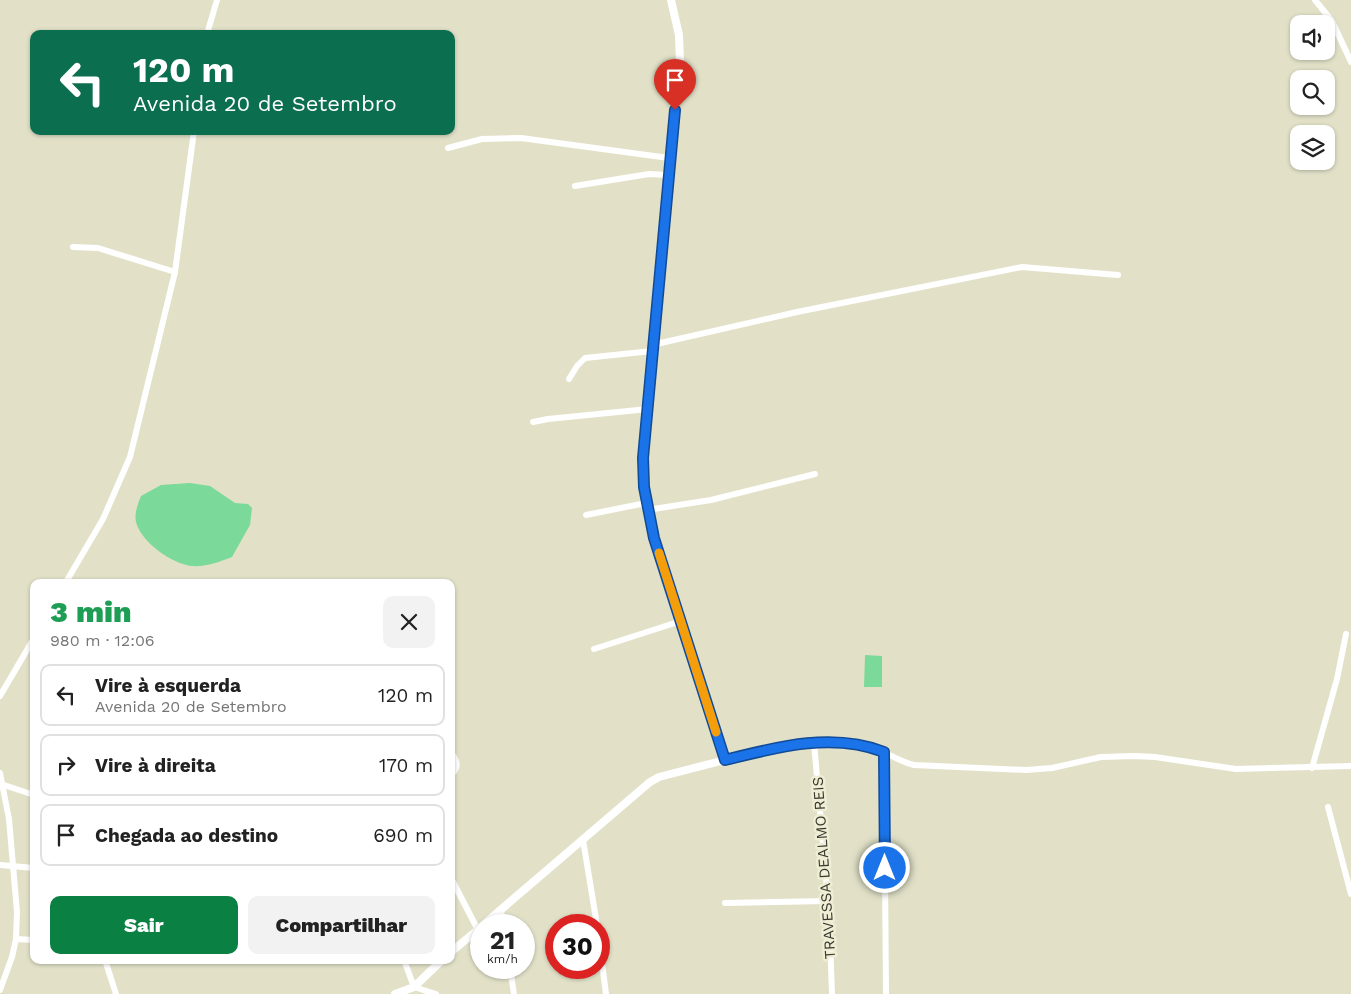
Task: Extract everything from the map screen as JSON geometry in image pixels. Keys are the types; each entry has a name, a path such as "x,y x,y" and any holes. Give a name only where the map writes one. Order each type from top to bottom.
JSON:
{"street":[{"path":"208,30 217,0"},
{"path":"671,0 680,48 643,458 647,507 725,760"},
{"path":"1315,0 1332,21 1348,50 1351,62"},
{"path":"68,579 102,519 130,457 175,272 193,135"},
{"path":"448,148 482,138 522,138 669,158"},
{"path":"575,186 649,174 668,174"},
{"path":"73,247 98,248 175,272"},
{"path":"569,379 577,366 585,358 652,348 797,312 1022,267 1118,275"},
{"path":"534,422 648,409"},
{"path":"586,515 711,500 815,474"},
{"path":"594,648 681,621"},
{"path":"1312,768 1337,680 1346,634"},
{"path":"0,696 30,645"},
{"path":"496,914 659,777 781,746 814,743 857,743 884,752 899,761 914,765 1009,771 1037,770 1101,757 1134,756 1155,757 1236,769 1351,766"},
{"name":"TRAVESSA DEALMO REIS","path":"814,743 827,901 832,994"},
{"path":"884,752 886,994"},
{"path":"0,773 4,785 13,865 16,939 1,991"},
{"path":"4,785 30,794"},
{"path":"1328,807 1351,894"},
{"path":"583,840 595,914"},
{"path":"0,865 30,867"},
{"path":"455,885 473,914"},
{"path":"725,903 827,901"},
{"path":"501,910 502,914"},
{"path":"455,949 470,936"},
{"path":"16,939 30,940"},
{"path":"106,964 116,994"},
{"path":"405,964 414,987"},
{"path":"395,994 414,987 438,964"},
{"path":"512,979 514,994"},
{"path":"604,979 606,994"},
{"path":"414,987 436,994"}],"shaded area":[{"path":"190,483 210,486 235,503 248,504 252,508 250,525 232,557 202,566 184,564 158,551 139,530 136,515 141,496 161,485"},
{"path":"865,655 882,656 882,687 864,687"}],"slow traffic":[{"path":"659,553 716,732"}],"route":[{"path":"675,110 669,158 643,458 647,510 654,538 725,760 781,746 814,743 857,743 884,752 885,868"}]}
